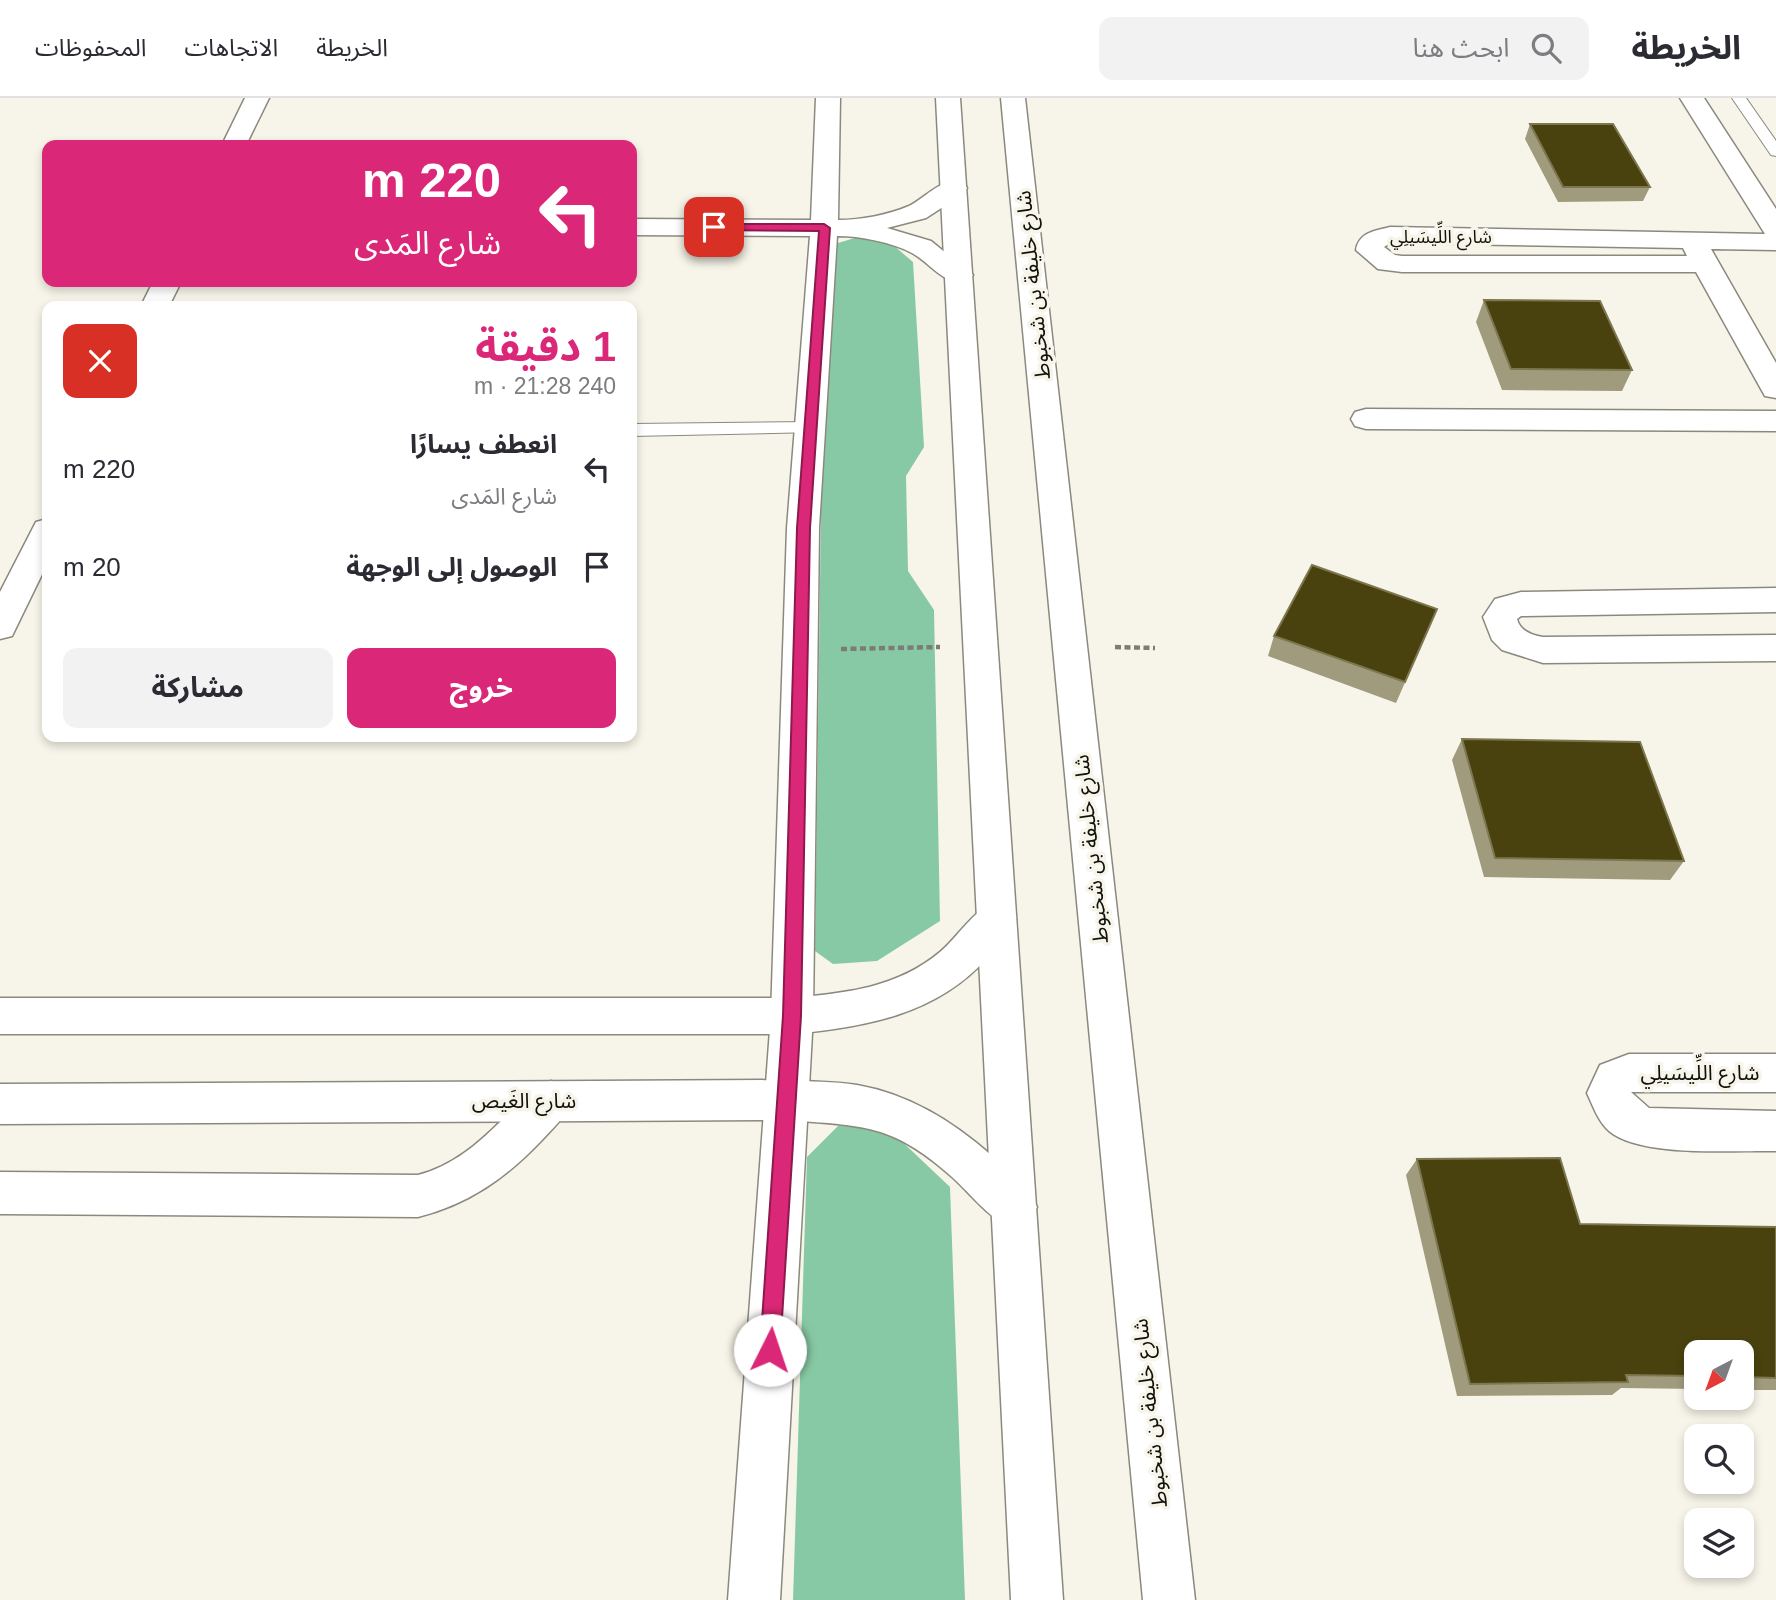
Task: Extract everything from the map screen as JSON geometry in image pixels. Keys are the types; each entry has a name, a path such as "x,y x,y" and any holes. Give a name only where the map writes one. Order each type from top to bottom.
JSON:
{"street":[{"path":"236,140 257,98"},
{"path":"754,1600 792,1016 803,528 811,428 840,228 828,98"},
{"path":"948,98 1037,1600"},
{"name":"شارع خليفة بن شخبوط","path":"1013,98 1170,1600"},
{"path":"1692,98 1773,220"},
{"path":"637,227 840,228 917,212 954,188"},
{"path":"840,228 921,247 959,275"},
{"name":"شارع اللِّيسَيلِي","path":"1699,252 1390,235 1378,237 1371,243 1370,250 1388,262 1402,264 1699,252 1776,242"},
{"path":"1699,252 1776,389"},
{"path":"1366,419 1776,421"},
{"path":"0,627 42,540"},
{"path":"1776,600 1521,604 1507,608 1500,617 1501,628 1511,640 1526,648 1543,650 1776,648"},
{"path":"0,1016 792,1016 863,1009 915,992 957,963 996,919"},
{"name":"شارع اللِّيسَيلِي","path":"1776,1073 1629,1073 1615,1079 1609,1093 1615,1108 1630,1122 1649,1128 1776,1131"},
{"name":"شارع الغَيص","path":"0,1104 787,1100 858,1105 914,1124 962,1157 1014,1207"},
{"path":"0,1193 418,1196 438,1193 470,1178 551,1101"}],"lane":[{"path":"1739,98 1776,152"},
{"path":"637,430 811,428"}],"path":[{"path":"801,649 948,647"},
{"path":"1115,647 1155,648"}],"green space":[{"path":"865,235 893,245 913,262 924,447 906,476 908,571 934,610 940,921 877,961 833,964 815,951 822,438 831,245"},
{"path":"843,1121 894,1134 950,1187 965,1600 793,1600 807,1157"}],"building":[{"path":"1530,124 1613,124 1650,187 1563,187"},
{"path":"1484,300 1600,301 1632,370 1511,369"},
{"path":"1312,565 1437,609 1405,682 1274,636"},
{"path":"1462,739 1640,742 1684,861 1495,858"},
{"path":"1560,1158 1580,1224 1776,1227 1776,1378 1754,1377 1754,1340 1684,1340 1684,1376 1626,1375 1628,1382 1470,1384 1417,1159"}],"route":[{"path":"714,227 824,228 803,528 792,1016 770,1350"}]}
